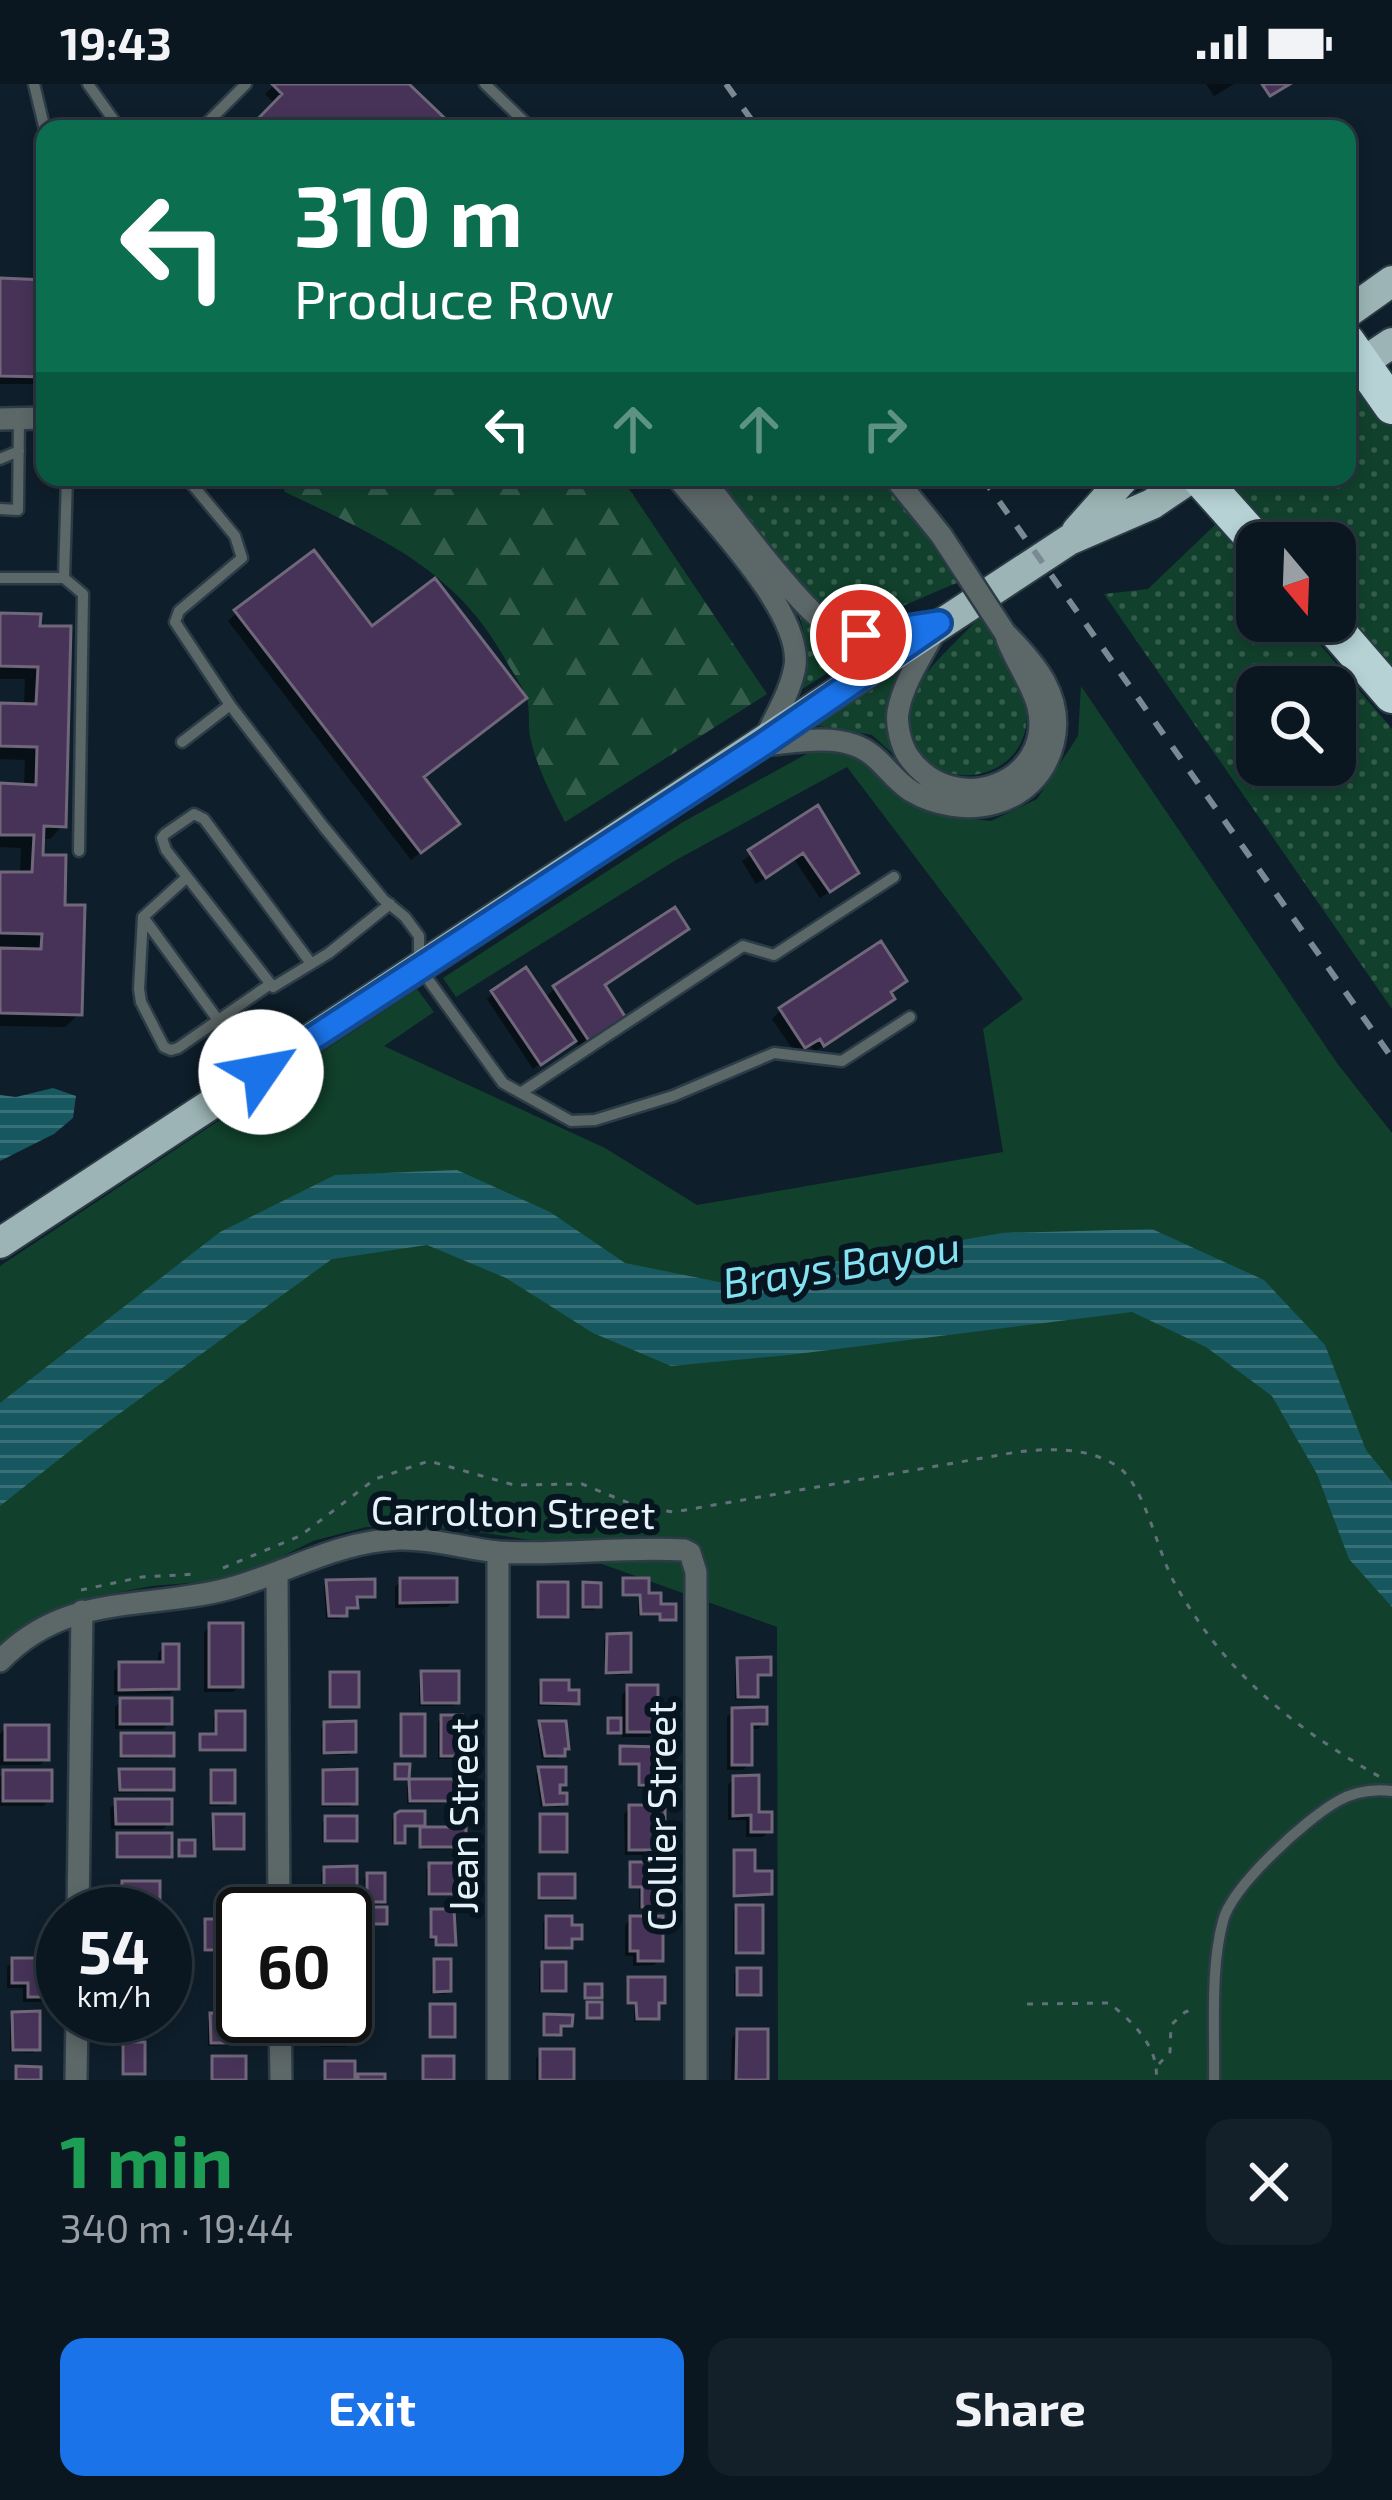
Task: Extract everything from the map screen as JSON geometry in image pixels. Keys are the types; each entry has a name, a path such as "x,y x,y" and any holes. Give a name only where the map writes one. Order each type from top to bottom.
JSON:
{"highway":[{"path":"1356,364 1392,406"},
{"path":"1204,486 1238,522"},
{"path":"1346,642 1392,695"}],"main road":[{"path":"1356,306 1392,280"},
{"path":"1356,357 1392,343"},
{"path":"1069,540 1117,486"},
{"path":"0,1243 762,745 939,623 1069,540 1152,504 1181,486"}],"street":[{"path":"684,486 774,601 792,638 795,664 762,745 817,741 854,745 877,758 908,789 945,807 974,808 1011,800 1039,774 1052,751 1055,701 1034,662 1005,633"},
{"path":"709,486 794,592 832,630 861,635 939,623"},
{"path":"901,486 941,535 1005,633 1038,707 1034,746 1025,763 1002,784 973,791 949,790 918,771 903,748 897,715 939,623"},
{"name":"Carrolton Street","path":"0,1661 24,1636 80,1601 217,1592 277,1575 339,1548 400,1539 499,1552 672,1549 690,1553"},
{"name":"Jean Street","path":"498,2080 499,1552"},
{"name":"Collier Street","path":"690,1553 696,1572 696,2080"},
{"path":"277,1575 280,1887"},
{"path":"78,1887 80,1601"},
{"path":"76,2043 76,2080"},
{"path":"280,2043 281,2080"}],"lane":[{"path":"34,84 43,120"},
{"path":"88,84 114,120"},
{"path":"210,120 247,84"},
{"path":"485,84 523,120"},
{"path":"0,508 18,510 19,451 10,419"},
{"path":"0,459 19,451"},
{"path":"64,578 68,486"},
{"path":"193,486 241,550 237,564 175,616 175,622 230,706 390,904 406,917 419,936 419,967 503,1083 571,1121 595,1120 673,1096 774,1053 842,1061 910,1017"},
{"path":"0,578 64,578 83,594 79,851"},
{"path":"182,742 230,706"},
{"path":"269,985 162,838 185,818 199,815 310,962"},
{"path":"187,877 143,917 141,1002 164,1047 178,1048 269,985 277,986 390,904"},
{"path":"522,1091 743,946 774,955 894,877"},
{"path":"143,917 218,1020"},
{"path":"1214,2080 1223,1921 1230,1904 1264,1864 1335,1802 1392,1787"}],"path":[{"path":"212,1572 281,1546 375,1479 429,1461 514,1485 581,1484 640,1508 674,1512 1017,1452 1066,1450 1104,1460 1126,1474 1170,1575 1205,1635 1229,1665 1320,1743 1392,1787"},
{"path":"80,1601 142,1577 201,1574"},
{"path":"1027,2004 1109,2003 1130,2020 1158,2065"},
{"path":"1156,2080 1158,2065 1170,2052 1171,2025 1185,2012 1216,2004"}],"green space":[{"path":"1359,388 1367,390 1392,425 1392,673 1356,632 1356,522 1259,522 1228,486 1356,486"},
{"path":"283,486 627,486 767,694 565,822 533,747 527,698 484,626 461,599 409,556 285,492"},
{"path":"722,486 887,486 957,583 883,613 860,618 841,615 800,585"},
{"path":"1216,524 1236,547 1236,642 1318,642 1338,666 1236,666 1236,784 1104,594 1148,589"},
{"path":"799,615 824,632 871,640 871,645 796,693 805,654"},
{"path":"980,617 1019,684 1026,708 1025,731 1004,763 967,775 930,763 913,742 906,715 926,674"},
{"path":"899,672 888,713 894,755 872,735 818,726 816,722"},
{"path":"1081,686 1337,1063 1392,1133 1392,2080 778,2080 777,1627 538,1541 457,1529 366,1527 313,1541 263,1566 214,1581 94,1597 28,1625 0,1649 0,1266 417,989 434,1012 384,1046 605,1148 697,1205 1003,1152 983,1029 1023,999 847,767 676,860 456,997 443,978 683,822 810,752 838,746 878,764 903,799 947,816 991,821 1037,799 1078,736"},
{"path":"1356,687 1392,729 1392,1009 1237,786 1356,786"}],"water":[{"path":"53,1088 76,1096 73,1118 54,1134 0,1161 0,1095 16,1097"},
{"name":"Brays Bayou","path":"457,1170 550,1212 625,1263 719,1282 1002,1233 1152,1229 1264,1280 1325,1345 1366,1450 1392,1482 1392,1607 1349,1559 1317,1474 1272,1396 1206,1347 1132,1312 671,1366 593,1333 506,1278 427,1245 332,1259 0,1506 0,1403 220,1232 335,1175"}],"building":[{"path":"272,84 409,84 447,120 257,120 282,94"},
{"path":"1262,84 1290,84 1270,96"},
{"path":"0,278 36,280 36,377 0,376"},
{"path":"314,550 372,626 435,578 527,698 424,777 460,824 421,853 234,610"},
{"path":"0,613 41,614 40,626 71,626 66,827 44,826 43,855 66,855 65,905 85,905 82,1015 0,1013 0,948 41,949 42,934 0,933 0,872 32,872 34,835 0,835 0,783 36,785 37,747 0,746 0,703 36,704 38,667 0,666"},
{"path":"818,805 859,873 830,892 803,853 766,878 748,850"},
{"path":"675,907 689,929 605,985 626,1018 589,1041 553,986"},
{"path":"881,941 907,981 891,992 895,999 824,1046 820,1039 805,1048 779,1008"},
{"path":"526,967 576,1041 541,1065 491,991"},
{"path":"400,1578 457,1578 457,1602 400,1603"},
{"path":"623,1578 649,1578 649,1593 661,1593 661,1604 676,1604 676,1620 641,1614 640,1595 623,1595"},
{"path":"375,1579 375,1597 357,1597 358,1608 347,1608 347,1616 329,1616 326,1580"},
{"path":"538,1582 568,1582 568,1617 538,1617"},
{"path":"583,1582 601,1583 601,1607 583,1607"},
{"path":"209,1623 243,1623 243,1687 209,1687"},
{"path":"631,1633 631,1672 606,1673 607,1634"},
{"path":"163,1644 179,1644 179,1689 119,1690 119,1662 163,1662"},
{"path":"771,1657 771,1675 758,1675 758,1697 738,1697 737,1658"},
{"path":"421,1671 459,1671 459,1703 422,1703"},
{"path":"330,1672 359,1672 359,1707 330,1707"},
{"path":"541,1680 569,1680 569,1690 579,1690 579,1704 541,1703"},
{"path":"627,1685 658,1685 658,1732 627,1732"},
{"path":"120,1698 172,1698 172,1724 120,1724"},
{"path":"767,1707 767,1724 752,1724 752,1765 732,1765 732,1708"},
{"path":"216,1711 245,1711 245,1750 200,1750 200,1734 216,1734"},
{"path":"401,1714 425,1714 425,1756 401,1756"},
{"path":"441,1715 462,1715 462,1756 441,1756"},
{"path":"608,1718 621,1718 621,1733 608,1733"},
{"path":"356,1721 356,1752 324,1753 324,1722"},
{"path":"539,1721 566,1721 569,1749 565,1756 545,1756"},
{"path":"5,1725 49,1725 49,1760 5,1760"},
{"path":"121,1733 174,1733 174,1756 121,1756"},
{"path":"620,1746 663,1747 663,1786 639,1785 639,1764 620,1764"},
{"path":"395,1764 410,1764 409,1779 395,1779"},
{"path":"538,1767 566,1767 566,1785 560,1785 560,1793 567,1793 567,1804 544,1805"},
{"path":"119,1769 174,1769 174,1790 120,1790"},
{"path":"357,1769 357,1804 323,1804 323,1770"},
{"path":"3,1770 52,1770 52,1801 3,1801"},
{"path":"211,1770 235,1770 235,1803 211,1803"},
{"path":"759,1775 759,1812 772,1812 772,1832 751,1832 751,1815 733,1816 733,1776"},
{"path":"409,1779 458,1779 458,1801 410,1801"},
{"path":"115,1799 172,1799 172,1824 116,1824"},
{"path":"629,1805 665,1805 665,1850 629,1850"},
{"path":"425,1811 425,1826 405,1826 405,1843 395,1843 395,1814"},
{"path":"213,1814 244,1814 244,1849 214,1849"},
{"path":"540,1814 567,1814 567,1852 540,1852"},
{"path":"325,1816 357,1816 357,1841 325,1841"},
{"path":"420,1827 466,1827 466,1847 420,1847"},
{"path":"117,1833 172,1833 172,1857 117,1857"},
{"path":"179,1840 195,1840 195,1856 179,1856"},
{"path":"734,1850 755,1850 755,1871 772,1871 772,1894 734,1896"},
{"path":"630,1862 662,1862 664,1907 642,1907 642,1887 630,1887"},
{"path":"429,1863 458,1863 458,1894 429,1894"},
{"path":"357,1866 357,1887 324,1887 324,1867"},
{"path":"367,1873 385,1873 385,1902 372,1902 372,1887 367,1887"},
{"path":"539,1874 575,1874 575,1898 539,1898"},
{"path":"122,1881 160,1881 160,1887 122,1887"},
{"path":"736,1905 763,1905 763,1953 736,1953"},
{"path":"372,1907 387,1907 387,1924 372,1924"},
{"path":"431,1909 454,1909 456,1945 436,1945 436,1937 431,1937"},
{"path":"546,1916 572,1916 572,1925 582,1925 582,1939 572,1939 572,1948 546,1948"},
{"path":"630,1916 663,1916 663,1961 638,1961 638,1951 630,1951"},
{"path":"205,1919 216,1919 216,1950 205,1950"},
{"path":"12,1958 36,1958 36,1997 28,1997 28,1983 12,1983"},
{"path":"434,1959 451,1959 451,1991 434,1992"},
{"path":"542,1962 566,1962 566,1991 542,1991"},
{"path":"737,1968 761,1968 761,1995 737,1995"},
{"path":"628,1977 665,1977 665,2003 659,2003 659,2019 637,2019 636,2003 628,2003"},
{"path":"585,1984 602,1984 602,1998 585,1998"},
{"path":"587,2002 602,2002 602,2018 587,2018"},
{"path":"430,2004 455,2004 455,2037 430,2037"},
{"path":"36,2011 40,2050 13,2050 12,2012"},
{"path":"210,2013 216,2013 216,2043 211,2043"},
{"path":"544,2014 573,2015 572,2026 561,2026 561,2035 544,2035"},
{"path":"737,2029 768,2029 768,2080 736,2080"},
{"path":"123,2043 145,2043 145,2074 123,2074"},
{"path":"540,2049 574,2049 574,2080 540,2080"},
{"path":"212,2056 246,2056 246,2080 212,2080"},
{"path":"423,2056 454,2056 454,2080 423,2080"},
{"path":"325,2061 355,2061 355,2080 325,2080"},
{"path":"16,2066 41,2067 41,2080 16,2080"},
{"path":"358,2074 385,2074 385,2080 358,2080"}],"railway":[{"path":"726,84 752,120"},
{"path":"988,486 1392,1058"}],"route":[{"path":"261,1072 762,745 939,623 861,635"}]}
